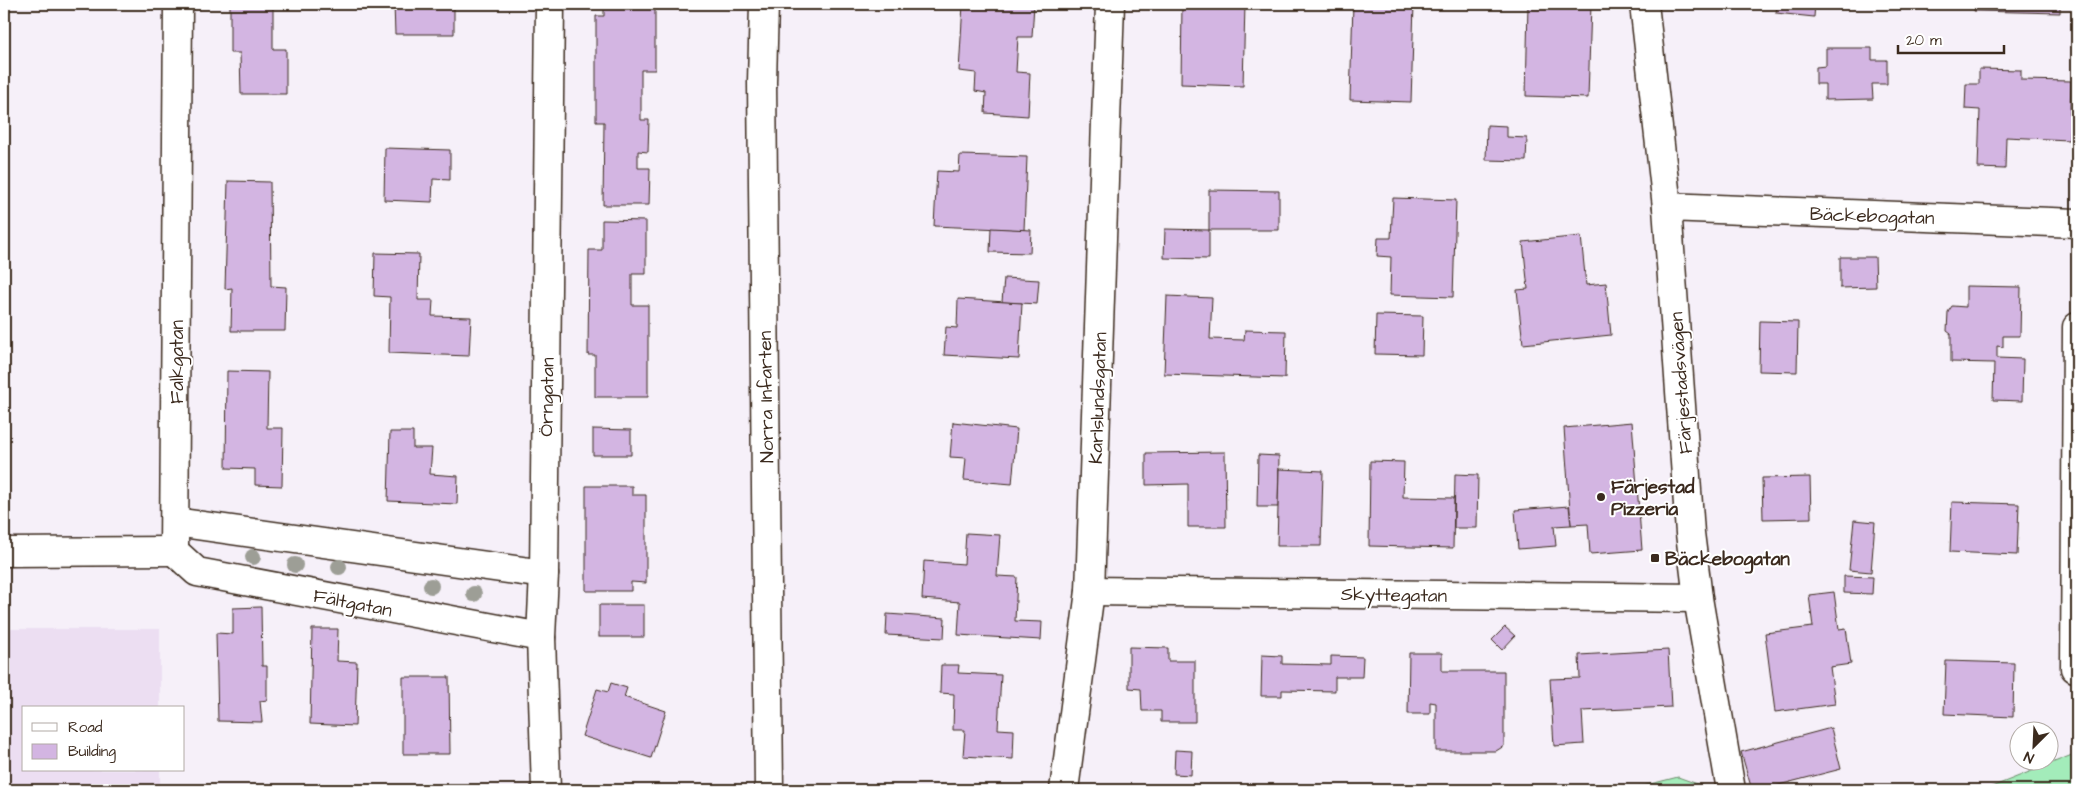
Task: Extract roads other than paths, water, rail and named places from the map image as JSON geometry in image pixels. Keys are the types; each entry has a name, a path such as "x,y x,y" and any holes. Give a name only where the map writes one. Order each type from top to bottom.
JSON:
{"street":[{"name":"Falkgatan","path":"174,551 178,4"},
{"name":"Örngatan","path":"546,790 541,637 544,574 550,4"},
{"name":"Norra Infarten","path":"764,4 762,82 769,790"},
{"name":"Karlslundsgatan","path":"1064,790 1090,591 1110,4"},
{"name":"Färjestadsvägen","path":"1644,4 1668,207 1690,524 1698,598 1728,780"},
{"name":"Bäckebogatan","path":"1668,207 2077,222"},
{"path":"2075,668 2077,327"},
{"path":"175,522 544,574"},
{"path":"4,552 174,551"},
{"name":"Fältgatan","path":"174,551 196,572 541,637"},
{"name":"Skyttegatan","path":"1090,591 1698,598"}],"place":[{"name":"Färjestad Pizzeria","path":"1601,497"},
{"name":"Bäckebogatan","path":"1655,558"}]}
